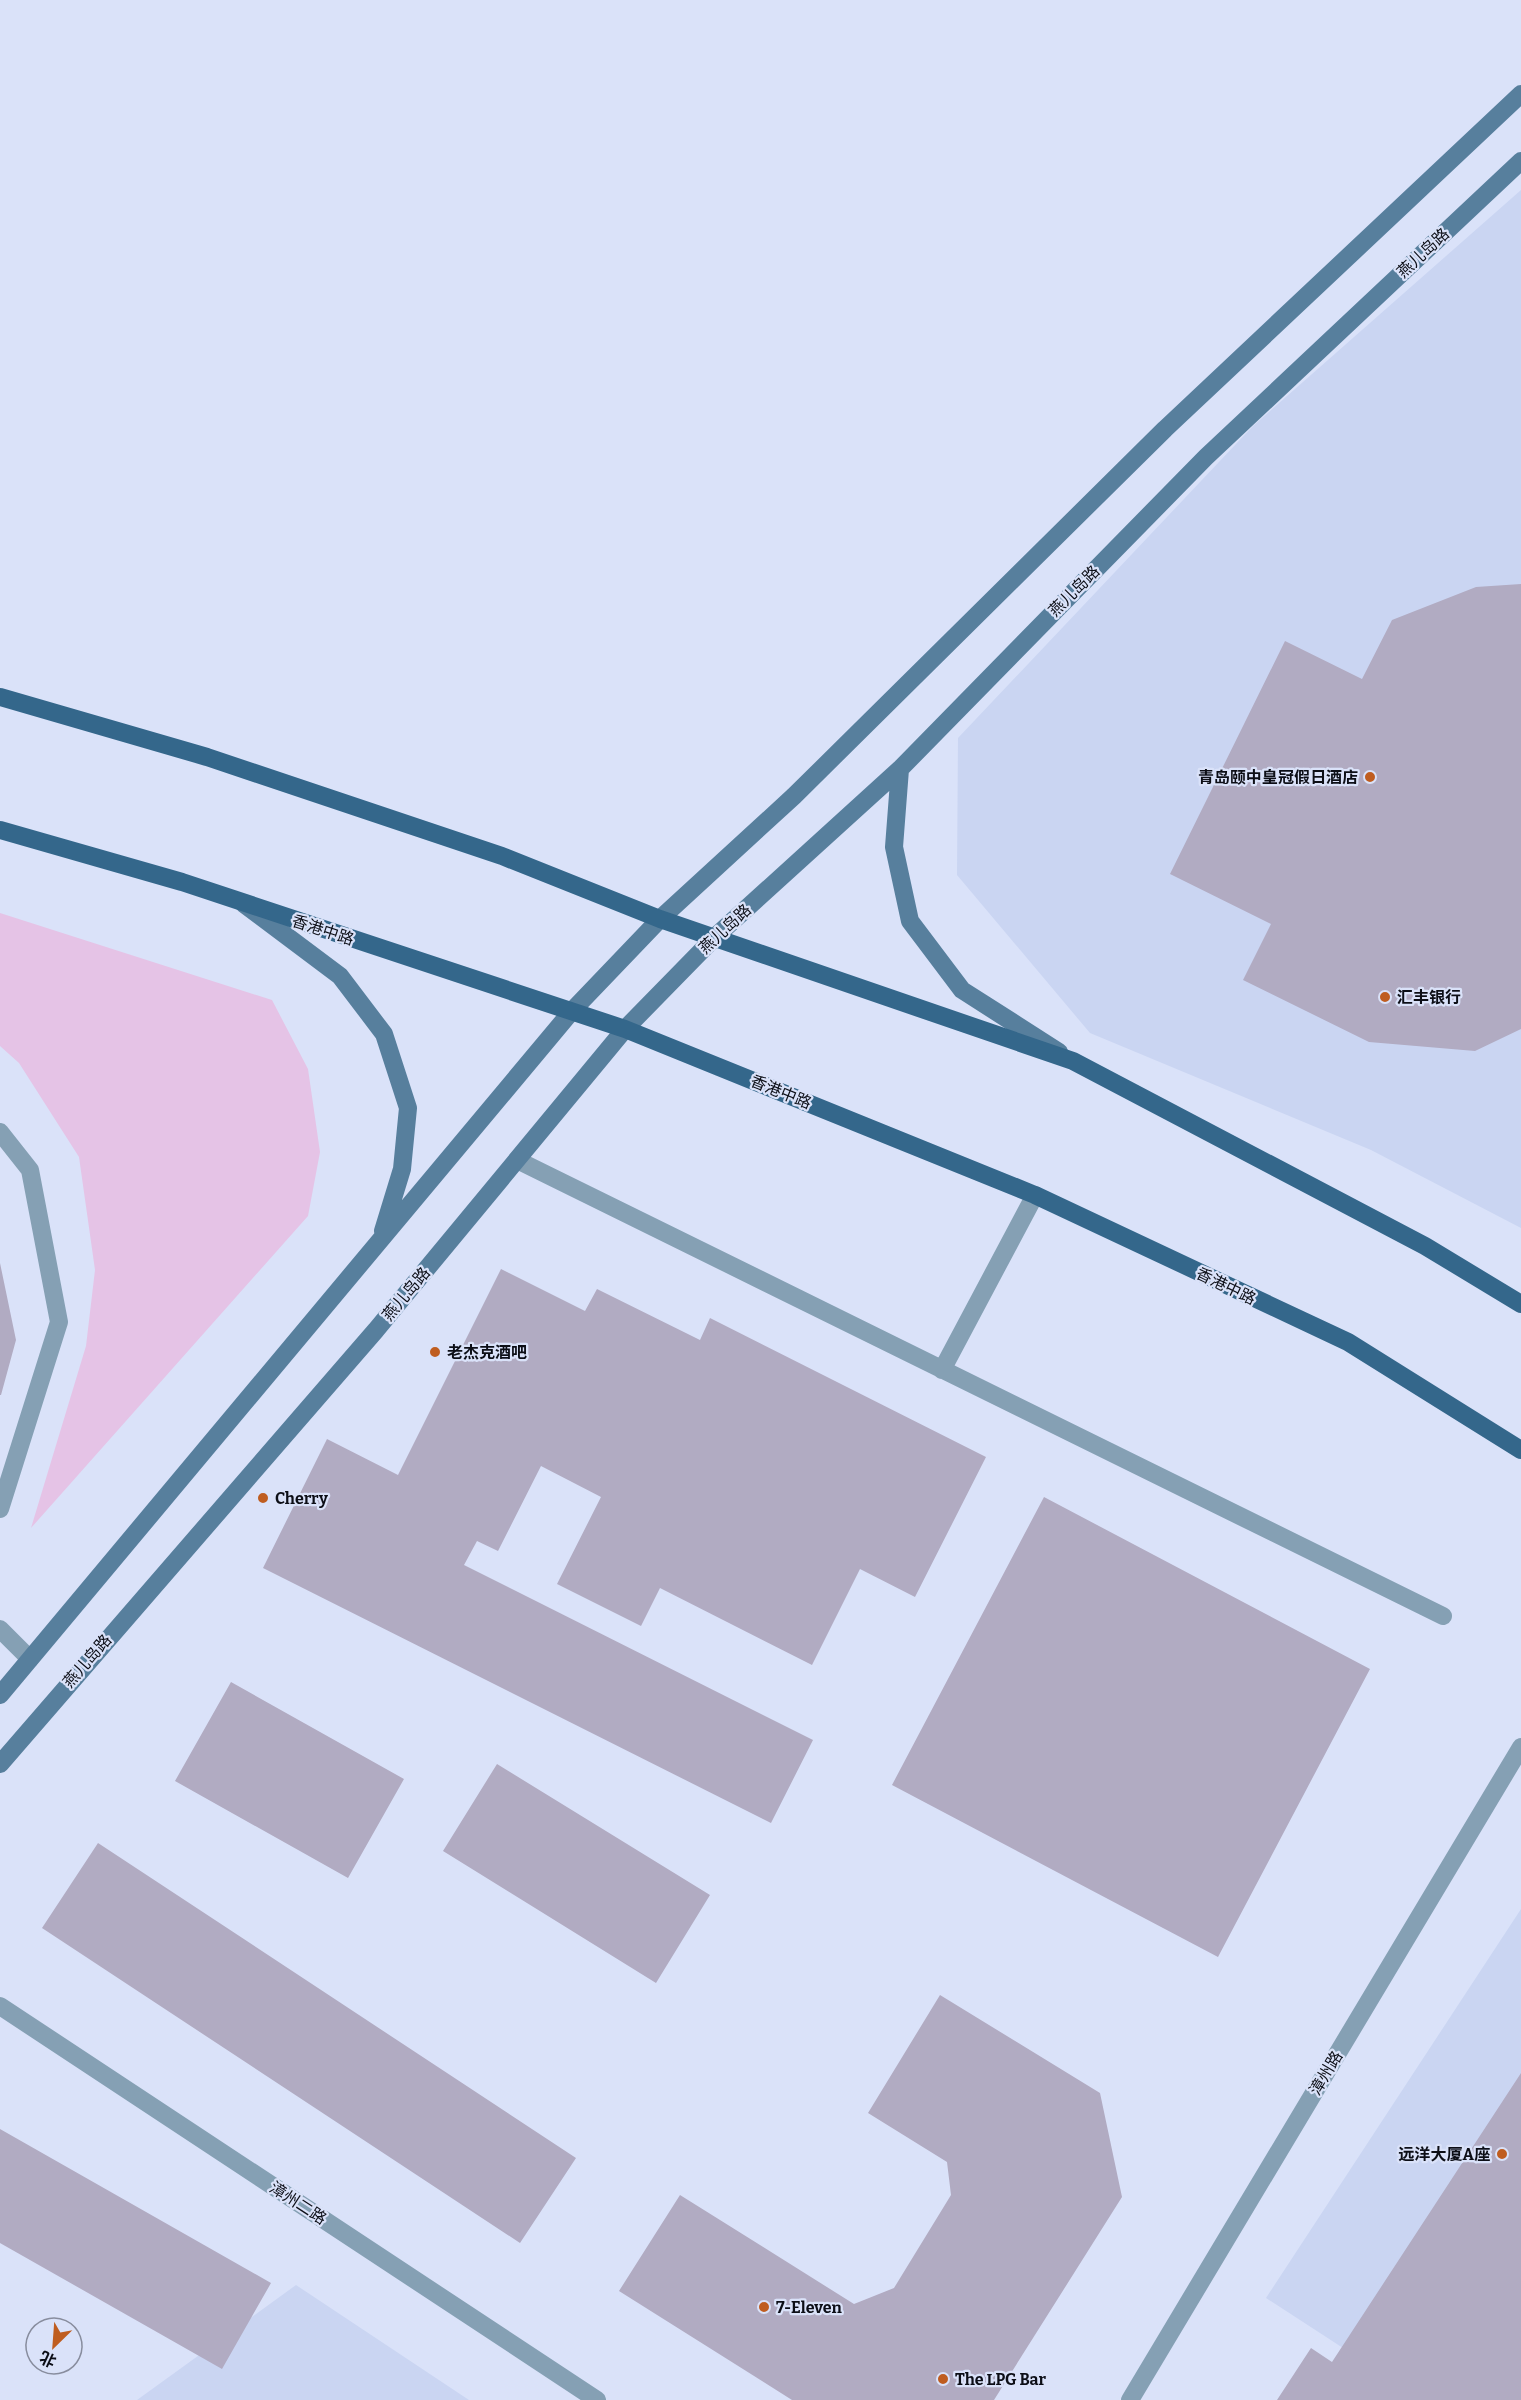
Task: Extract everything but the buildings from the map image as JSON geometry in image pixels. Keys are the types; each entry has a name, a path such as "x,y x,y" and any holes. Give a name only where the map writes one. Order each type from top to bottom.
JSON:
{"main road":[{"path":"0,1695 571,1012 660,919 794,795 1165,429 1521,94"},
{"name":"燕儿岛路","path":"0,1764 369,1339 625,1029 715,937 900,769 1206,457 1521,161"},
{"path":"0,697 207,758 491,852 660,919 1073,1061"},
{"path":"900,769 894,847 910,921 962,990 1073,1061 1425,1246 1521,1304"},
{"name":"香港中路","path":"0,830 182,882 625,1029 1035,1195 1348,1342 1521,1450"},
{"path":"244,904 340,976 384,1034 408,1108 402,1169 380,1241"}],"street":[{"path":"0,1132 30,1170 59,1322 0,1509"},
{"path":"517,1160 1443,1617"},
{"path":"942,1370 1035,1195"},
{"path":"0,1629 30,1659"},
{"name":"漳州路","path":"1130,2400 1521,1747"},
{"name":"漳州二路","path":"0,2006 597,2400"}],"shaded area":[{"path":"1521,190 1521,1228 1371,1150 1090,1033 957,875 958,738 1253,426"},
{"path":"0,913 272,1000 308,1069 320,1152 308,1216 31,1528 86,1346 95,1270 79,1157 19,1063 0,1046"},
{"path":"1521,1909 1521,2400 1423,2400 1266,2298"},
{"path":"296,2285 469,2400 137,2400"}],"place":[{"name":"青岛颐中皇冠假日酒店","path":"1370,777"},
{"name":"汇丰银行","path":"1385,997"},
{"name":"老杰克酒吧","path":"435,1352"},
{"name":"Cherry","path":"263,1498"},
{"name":"远洋大厦A座","path":"1502,2154"},
{"name":"7-Eleven","path":"764,2307"},
{"name":"The LPG Bar","path":"943,2379"}]}
